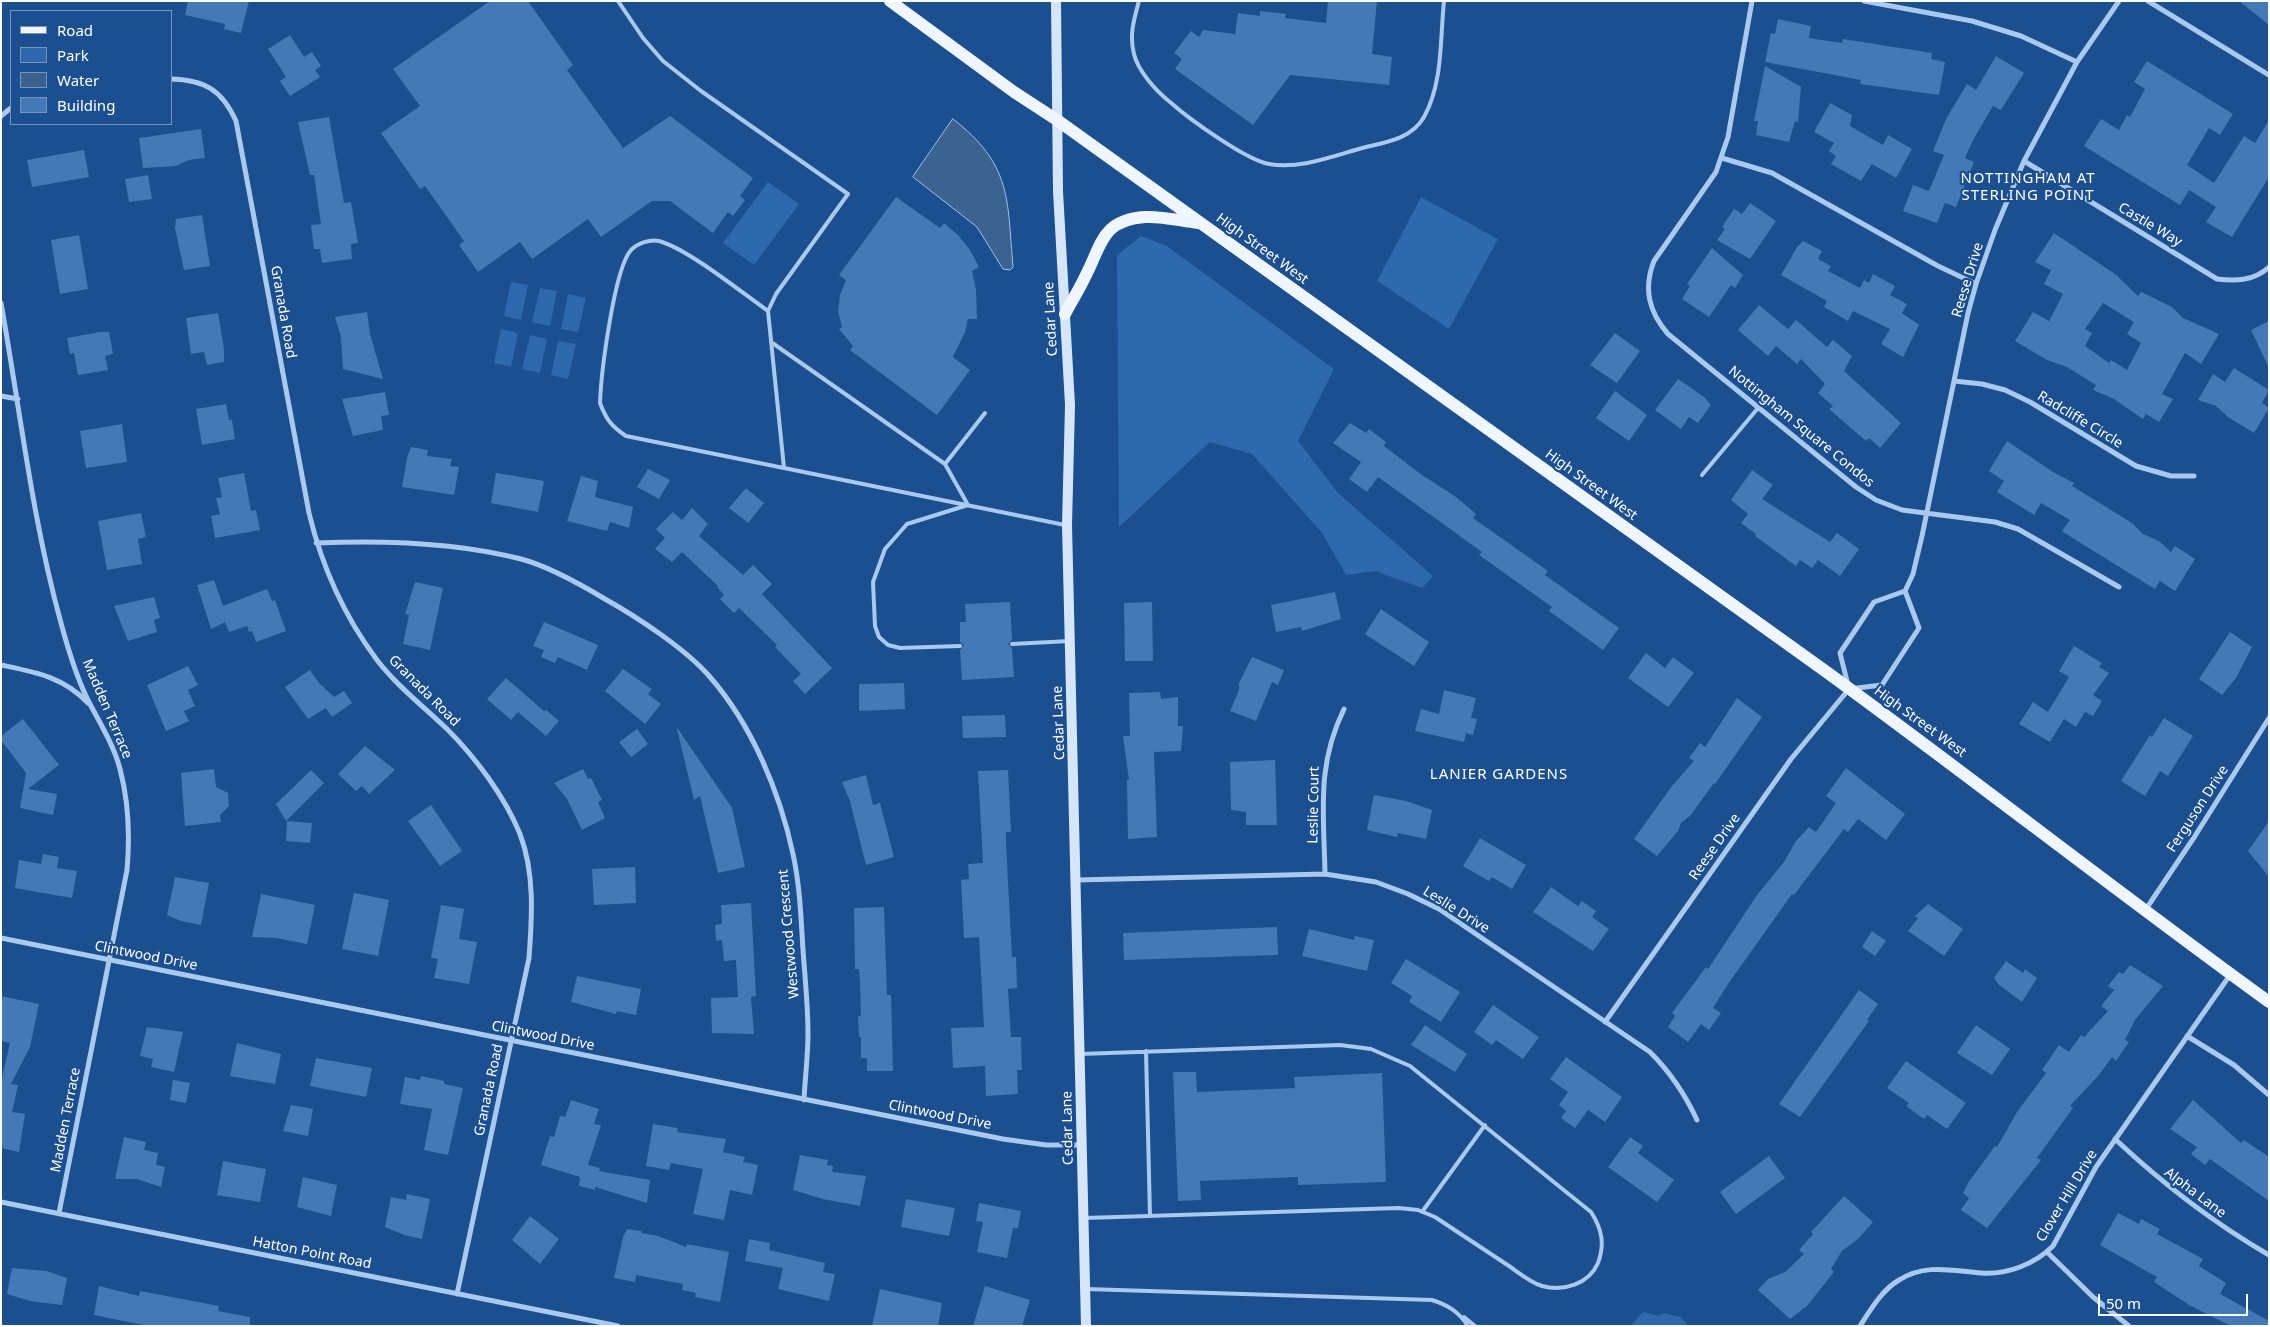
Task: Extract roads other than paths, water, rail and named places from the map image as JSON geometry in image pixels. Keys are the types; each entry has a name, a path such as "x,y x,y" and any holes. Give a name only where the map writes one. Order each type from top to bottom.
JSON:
{"main road":[{"name":"High Street West","path":"890,1 1014,92 1057,120 1849,688 2004,802 2144,910 2269,1002"},
{"name":"Cedar Lane","path":"1056,1 1057,120 1070,405 1067,525 1077,880 1086,1326"},
{"path":"1065,314 1085,277 1103,236 1113,227 1130,220 1145,217 1201,224"}],"street":[{"name":"Nottingham Square Condos","path":"1752,1 1728,136 1722,158 1716,172 1654,261 1648,288 1650,305 1657,321 1668,334 1758,408 1856,487 1876,500 1902,510 1995,522 2018,529 2119,588"},
{"path":"1864,1 1972,21 2021,36 2077,62"},
{"name":"Reese Drive","path":"1905,592 1913,574 1976,284 2024,161 2077,62 2119,1"},
{"path":"2148,1 2269,76"},
{"name":"Granada Road","path":"172,79 190,80 205,84 219,94 230,106 236,121 307,504 316,543 334,591 354,627 378,660 400,685 448,730 471,756 500,798 520,835 531,885 532,922 529,958 457,1294"},
{"path":"1722,158 1772,173 1938,266 1976,284"},
{"name":"Castle Way","path":"2024,161 2217,280 2237,281 2253,277 2269,267"},
{"name":"Madden Terrace","path":"1,303 46,566 61,625 90,705 97,714 117,760 127,802 130,836 128,870 59,1213"},
{"name":"Radcliffe Circle","path":"1954,381 1982,384 2005,390 2030,402 2136,466 2171,476 2194,476"},
{"path":"1,396 18,399"},
{"name":"Westwood Crescent","path":"316,543 409,543 466,549 523,560 581,585 626,611 670,642 710,676 745,728 766,769 782,812 794,856 800,901 808,1033 804,1100"},
{"path":"1905,592 1919,628 1882,685 1849,688 1840,653 1874,602 1905,592"},
{"path":"1,665 57,678 78,692 90,705"},
{"name":"Reese Drive","path":"1605,1022 1790,759 1849,688"},
{"name":"Leslie Court","path":"1324,874 1323,777 1326,755 1334,728 1344,709"},
{"name":"Ferguson Drive","path":"2144,910 2195,836 2269,718"},
{"name":"Leslie Drive","path":"1077,880 1324,874 1376,882 1408,894 1439,909 1650,1052 1666,1068 1686,1095 1697,1120"},
{"name":"Clintwood Drive","path":"1,938 1003,1140 1046,1145 1082,1146"},
{"name":"Clover Hill Drive","path":"1860,1326 1884,1292 1899,1280 1917,1272 1937,1268 1981,1274 2002,1272 2018,1268 2047,1252 2053,1246 2096,1167 2231,974"},
{"path":"2187,1036 2234,1065 2269,1095"},
{"name":"Alpha Lane","path":"2115,1139 2179,1196 2222,1228 2269,1255"},
{"name":"Hatton Point Road","path":"1,1202 618,1326"},
{"path":"2047,1252 2093,1297 2130,1326"}],"lane":[{"path":"618,1 643,38 664,61 701,91 848,194 776,294 768,311 784,468"},
{"path":"1139,1 1132,27 1134,54 1148,79 1169,102 1236,149 1269,164 1298,165 1395,140 1410,133 1424,118 1436,88 1444,1"},
{"path":"768,311 675,247 657,240 640,243 630,251 620,272 600,402 605,418 612,427 626,436 1067,525"},
{"path":"771,342 945,464 968,505"},
{"path":"1702,475 1758,408"},
{"path":"945,464 985,413"},
{"path":"960,646 900,648 888,646 879,637 875,626 873,582 885,548 907,524 968,505"},
{"path":"1012,644 1071,641"},
{"path":"1080,1054 1340,1045 1371,1050 1410,1066 1591,1212 1599,1224 1602,1238 1602,1253 1596,1266 1585,1279 1572,1286 1558,1289 1544,1286 1435,1217 1422,1212 1400,1208 1084,1218"},
{"path":"1146,1051 1150,1216"},
{"path":"1422,1212 1484,1125"},
{"path":"1086,1289 1432,1300 1447,1305 1475,1326"},
{"path":"1462,1316 1468,1326"}],"water":[{"path":"953,119 986,152 1003,184 1007,202 1013,267 1010,270 1003,269 977,227 913,177"}],"district":[{"name":"NOTTINGHAM AT STERLING POINT","path":"2028,188"},
{"name":"LANIER GARDENS","path":"1499,775"}]}
